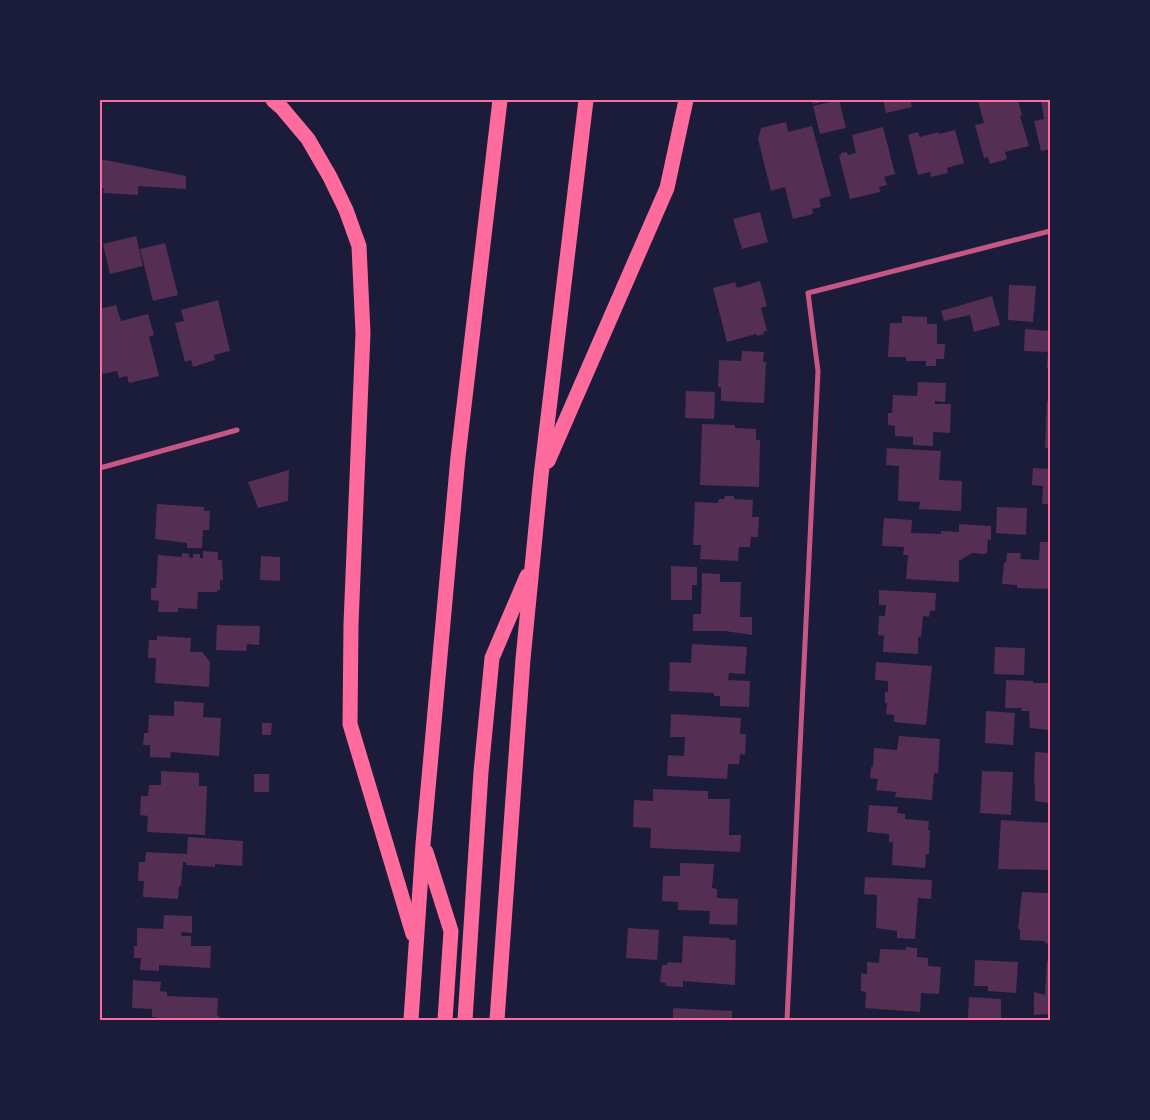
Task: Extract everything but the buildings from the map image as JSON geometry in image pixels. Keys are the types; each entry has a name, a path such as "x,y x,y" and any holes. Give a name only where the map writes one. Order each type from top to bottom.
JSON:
{"highway":[{"path":"273,100 308,139 346,210 359,246 362,333 351,624 350,724 415,943"},
{"path":"411,1020 423,844 458,457 500,100"},
{"path":"497,1020 523,659 532,564 586,100"},
{"path":"541,476 667,188 686,100"},
{"path":"465,1020 481,772 492,658 532,564"},
{"path":"423,844 451,931 445,1020"}],"street":[{"path":"787,1020 818,371 808,293 1050,231"},
{"path":"100,468 237,430"}]}
